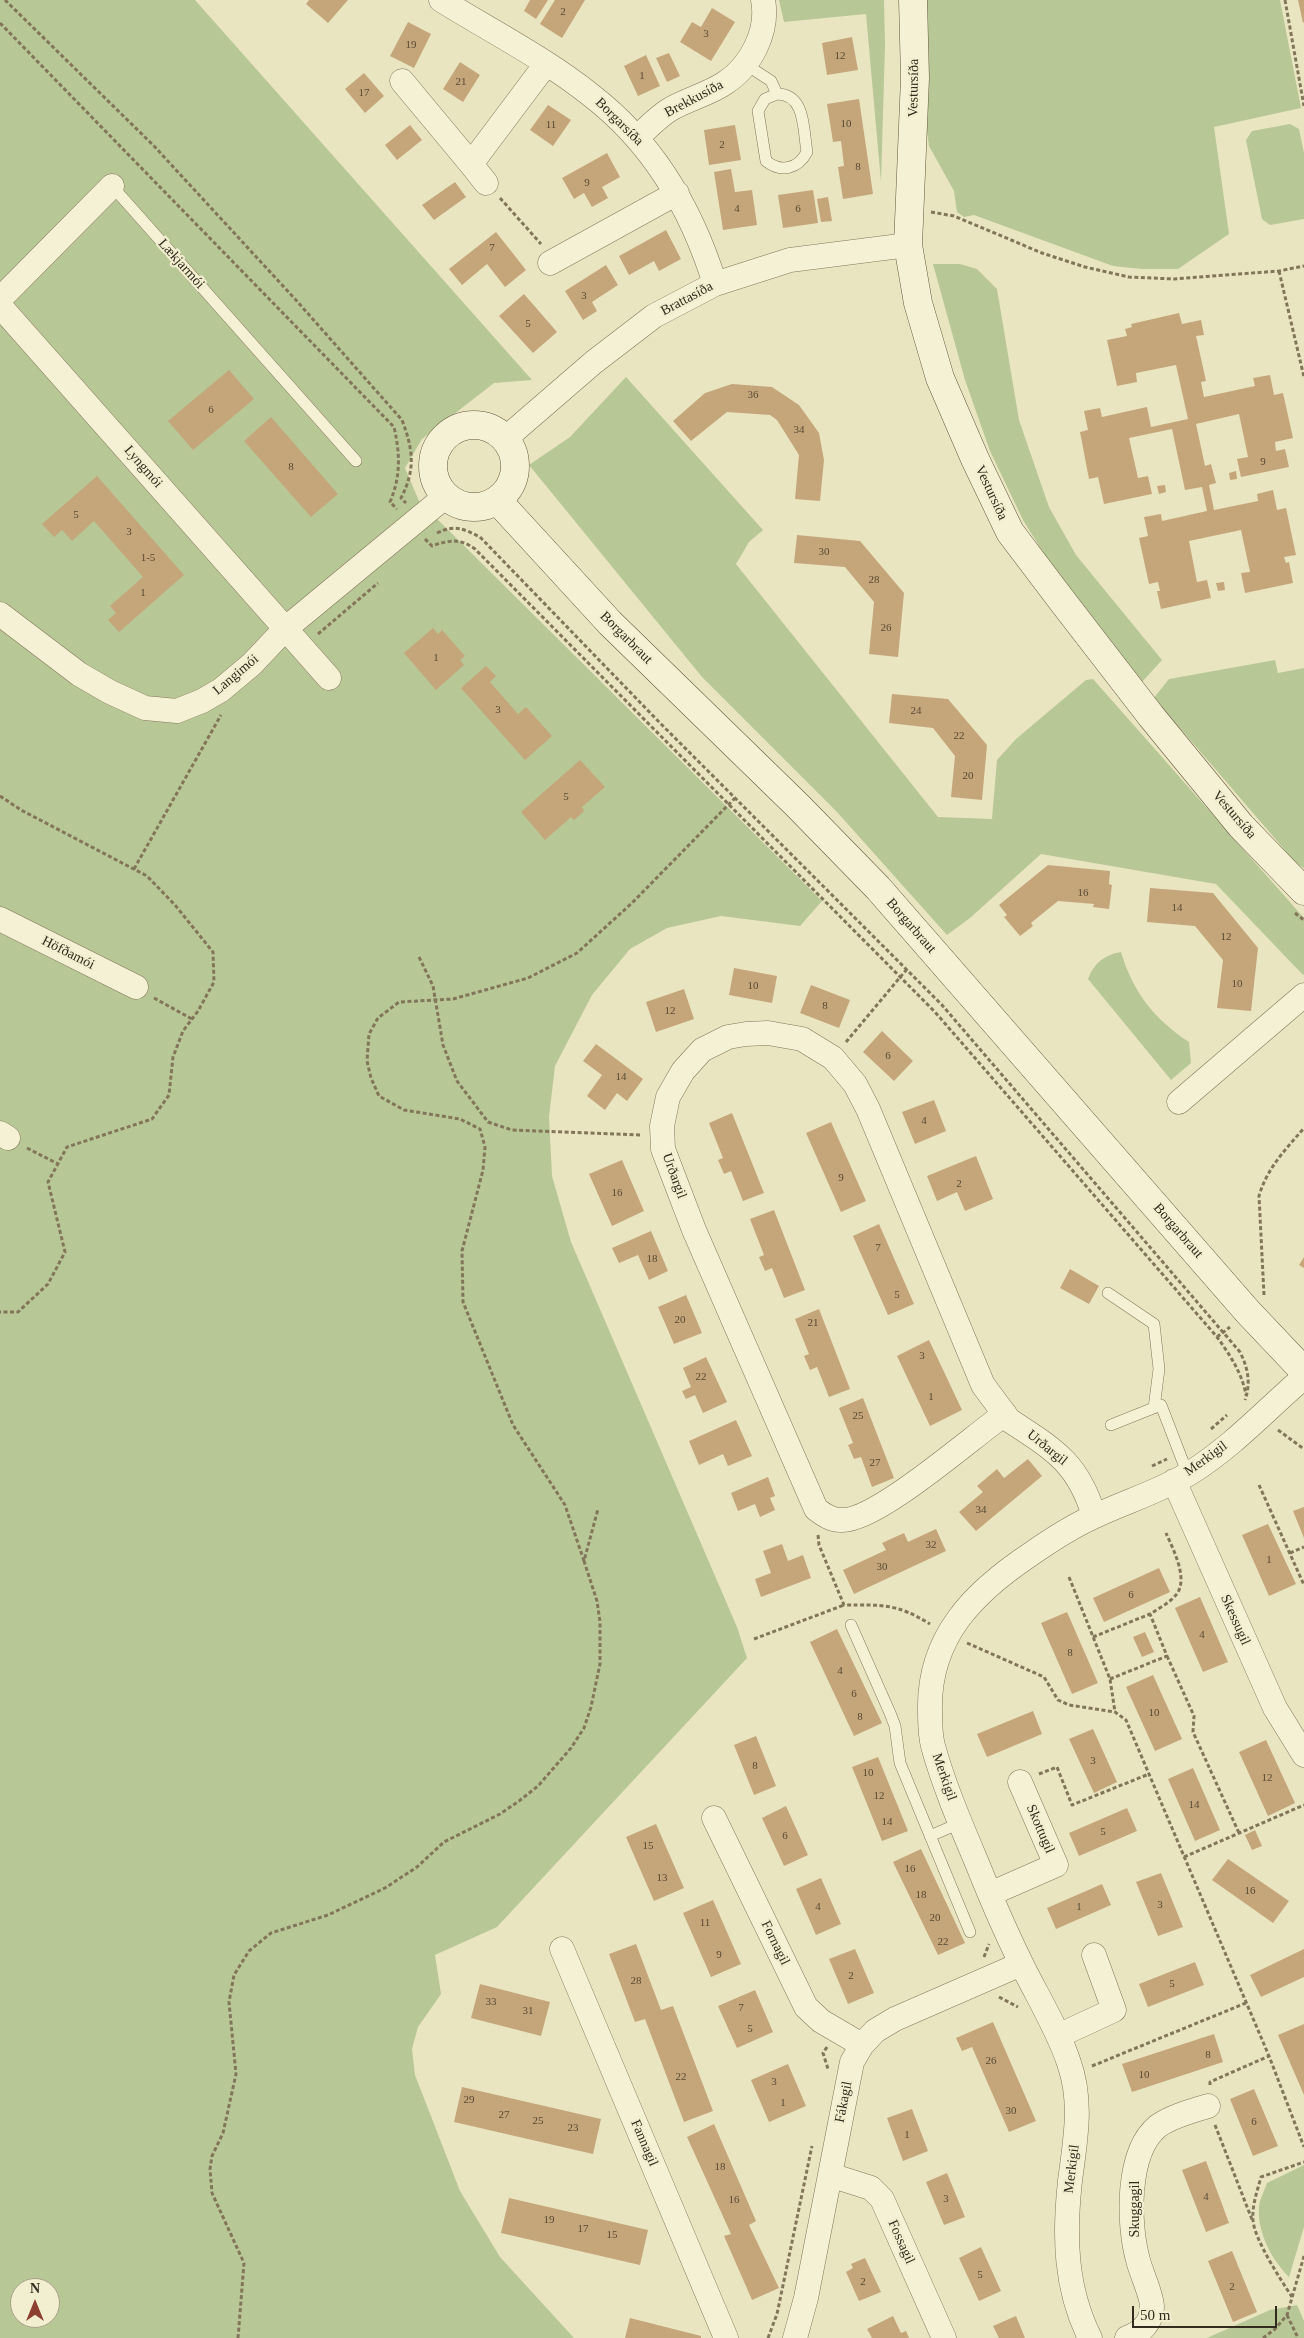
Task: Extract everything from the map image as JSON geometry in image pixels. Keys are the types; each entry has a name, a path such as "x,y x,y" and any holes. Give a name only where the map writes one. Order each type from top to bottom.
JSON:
{"street":[{"name":"Borgarsíða","path":"441,0 546,64 592,96 637,138 677,193 696,230 715,284"},
{"name":"Brekkusíða","path":"637,138 668,111 725,83 746,64 760,36 764,20 763,0"},
{"name":"Vestursíða","path":"913,0 915,78 908,245 918,304 940,378 1010,532 1151,716 1229,811 1304,891"},
{"path":"471,164 546,64"},
{"path":"402,81 486,183"},
{"name":"Lækjarmói","path":"0,298 112,186"},
{"path":"553,262 677,193"},
{"name":"Brattasíða","path":"506,438 594,362 654,316 715,284 790,260 908,245"},
{"name":"Lyngmói","path":"0,306 329,678"},
{"path":"481,425 495,429 506,438 513,450 515,471 508,491 497,500 484,506 470,507 457,503 446,496 438,485 434,473 433,460 437,447 445,436 462,427 481,425"},
{"name":"Langimói","path":"0,614 79,674 110,692 145,708 177,711 202,701 221,690 252,664 285,629 423,529 446,496"},
{"name":"Borgarbraut","path":"497,500 610,623 798,806 878,888 1248,1312 1304,1371"},
{"name":"Höfðamói","path":"0,919 136,987"},
{"path":"1179,1102 1304,996"},
{"name":"Urðargil","path":"816,1510 694,1230 664,1149 662,1126 668,1097 684,1072 702,1050 728,1037 768,1033 802,1038 833,1058 855,1084 868,1109 983,1385 1009,1420 1066,1461 1088,1496 1094,1516"},
{"name":"Merkigil","path":"1090,2338 1072,2292 1066,2242 1067,2214 1078,2120 1073,2074 1058,2036 1021,1964 960,1823 932,1743 930,1717 932,1677 948,1634 958,1618 987,1586 1059,1535 1094,1516 1181,1478 1215,1456 1304,1377"},
{"path":"816,1510 826,1516 842,1521 870,1511 915,1484 1004,1414"},
{"name":"Skessugil","path":"1181,1478 1274,1708 1304,1755"},
{"name":"Skottugil","path":"990,1894 1056,1865 1020,1782"},
{"name":"Fornagil","path":"714,1818 806,2007 821,2021 862,2045"},
{"name":"Fannagil","path":"562,1949 726,2338"},
{"path":"1058,2036 1114,2010 1094,1956"},
{"name":"Fákagil","path":"795,2338 806,2298 852,2062 862,2045 875,2031 895,2019 1021,1964"},
{"name":"Skuggagil","path":"1127,2338 1139,2333 1146,2324 1152,2306 1137,2258 1132,2228 1133,2186 1136,2162 1146,2140 1158,2126 1180,2115 1208,2106"},
{"name":"Fossagil","path":"830,2175 871,2188 882,2199 944,2338"}],"lane":[{"path":"746,64 771,81 777,94"},
{"path":"777,94 789,96 799,104 807,152 798,164 785,168 772,165 766,161 758,111 765,99 777,94"},
{"name":"Lækjarmói","path":"112,186 356,461"},
{"path":"1108,1293 1154,1324 1159,1369 1154,1408"},
{"path":"1110,1425 1161,1405 1181,1478"},
{"path":"850,1625 890,1713 895,1726 900,1763 970,1932"},
{"path":"930,1836 960,1823"}],"path":[{"path":"0,23 394,427 399,460 396,488 390,502 423,529 449,527 463,529 480,537 735,798 942,1005 1240,1352 1247,1366 1249,1380 1246,1399 1244,1382 1232,1359 1217,1337 935,1012 475,549 465,542 445,542 432,546 423,529 401,498 412,474 410,441 402,420 295,299 154,146 5,0"},
{"path":"1285,0 1304,106"},
{"path":"486,183 553,262"},
{"path":"910,212 934,211 954,216 1042,253 1085,267 1129,277 1174,279 1279,271 1304,266"},
{"path":"1279,271 1304,377"},
{"path":"419,547 423,529"},
{"path":"302,648 383,578"},
{"path":"134,869 222,715 229,709"},
{"path":"0,796 21,810 147,876 213,952 214,982 183,1032 173,1057 169,1095 152,1119 67,1147 48,1182 65,1252 48,1284 18,1312 0,1312"},
{"path":"238,2338 244,2263 212,2193 210,2175 212,2156 223,2133 236,2074 229,2002 234,1975 249,1951 271,1933 328,1915 385,1888 418,1867 444,1842 500,1814 519,1801 555,1768 584,1728 592,1707 600,1664 600,1622 591,1580 565,1505 512,1426 463,1302 462,1251 483,1170 485,1147 480,1129 460,1119 404,1110 379,1096 370,1078 367,1061 369,1034 378,1018 399,1002 453,1000 528,978 577,953 632,903 735,798"},
{"path":"419,956 433,986 444,1045 457,1080 488,1122 512,1130 663,1136"},
{"path":"833,1058 907,969"},
{"path":"136,987 192,1020"},
{"path":"1262,1300 1265,1292 1260,1196 1264,1181 1274,1163 1304,1128"},
{"path":"4,1136 58,1164"},
{"path":"1217,1337 1237,1322"},
{"path":"1259,1485 1304,1585"},
{"path":"584,1561 598,1509"},
{"path":"816,1510 819,1545 844,1605"},
{"path":"1093,1637 1150,1614 1176,1595 1182,1582 1176,1555 1166,1533"},
{"path":"1290,1553 1304,1547"},
{"path":"1069,1577 1110,1679 1115,1712"},
{"path":"754,1639 844,1605 886,1605 910,1612 948,1634 1044,1677 1058,1700 1069,1705 1115,1712 1126,1720 1269,2056 1304,2147"},
{"path":"1150,1614 1194,1716 1193,1732 1239,1833"},
{"path":"1110,1679 1167,1656"},
{"path":"1020,1782 1057,1767 1072,1805 1149,1774"},
{"path":"1184,1857 1304,1805"},
{"path":"1073,2074 1246,2003"},
{"path":"1269,2056 1210,2082 1208,2106 1273,2270 1292,2296"},
{"path":"1253,2222 1254,2202 1261,2177 1304,2162"},
{"path":"1264,2338 1287,2315 1304,2256"},
{"path":"1287,2315 1298,2338"}],"green space":[{"path":"0,0 195,0 532,380 494,383 422,439 405,468 419,501 822,901 800,926 721,916 667,928 630,949 592,995 555,1066 549,1117 552,1176 571,1242 737,1627 747,1658 497,1927 435,1955 441,1994 418,2027 412,2049 415,2075 460,2191 500,2257 574,2338 0,2338"},
{"path":"779,0 884,0 885,45 881,182 866,14 784,22"},
{"path":"919,0 1280,0 1301,108 1214,127 1229,234 1178,269 1142,269 1113,266 974,215 964,217 957,212 954,191 929,146 923,105"},
{"path":"1290,124 1299,129 1304,153 1304,219 1270,225 1262,219 1246,140 1252,131"},
{"path":"933,264 960,264 977,269 997,289 1019,420 1049,507 1076,555 1162,660 1142,682 1062,583 1023,520 990,451 965,380"},
{"path":"626,377 763,530 749,542 736,564 938,817 992,819 997,760 1016,739 1086,680 1093,679 1304,918 1304,974 1216,884 1041,854 970,918 947,935 837,812 702,677 529,465 570,437"},
{"path":"1275,660 1278,673 1304,668 1304,868 1296,863 1153,699 1169,679"},
{"path":"1121,952 1132,980 1146,1003 1165,1024 1189,1042 1191,1063 1171,1080 1088,979 1093,968 1100,961 1110,955"},
{"path":"1304,2165 1304,2227 1289,2277 1270,2252 1262,2232 1259,2221 1260,2201 1267,2183"},
{"path":"1297,2305 1304,2321 1304,2338 1207,2338 1270,2310"}],"building":[{"path":"309,0 348,0 328,23 306,4"},
{"path":"530,0 548,0 536,19 524,11"},
{"path":"555,0 585,0 562,38 540,24"},
{"path":"1298,0 1304,0 1303,23"},
{"path":"712,8 735,22 711,61 680,42 692,22 701,27"},
{"path":"408,22 431,34 414,68 390,56"},
{"path":"852,37 858,70 827,75 822,43"},
{"path":"669,53 680,76 667,82 656,58"},
{"path":"646,55 660,86 638,96 624,66"},
{"path":"460,62 480,75 463,102 443,89"},
{"path":"364,73 384,96 365,113 345,89"},
{"path":"859,99 873,194 843,199 838,167 844,166 841,141 833,142 827,104"},
{"path":"548,105 571,120 553,146 530,130"},
{"path":"410,125 422,140 397,160 385,145"},
{"path":"735,125 741,160 709,165 704,130"},
{"path":"607,153 620,177 602,187 608,198 592,207 584,193 574,199 562,178"},
{"path":"731,169 735,192 752,190 757,225 723,230 714,172"},
{"path":"455,182 466,197 434,220 422,205"},
{"path":"813,190 818,223 783,228 778,195"},
{"path":"828,197 832,221 821,222 817,199"},
{"path":"666,230 681,259 659,271 654,261 629,275 619,256"},
{"path":"496,232 526,270 505,287 487,264 462,285 449,269"},
{"path":"606,265 618,285 592,302 597,311 583,320 565,291"},
{"path":"524,294 557,332 533,353 499,316"},
{"path":"1179,313 1182,324 1201,320 1204,335 1196,336 1206,381 1201,382 1204,397 1255,386 1253,378 1270,375 1274,395 1283,393 1293,438 1275,442 1276,451 1285,449 1289,467 1241,477 1237,459 1248,457 1239,414 1196,424 1205,466 1211,464 1216,483 1209,485 1214,510 1258,501 1257,494 1273,490 1277,510 1286,508 1296,555 1284,557 1286,563 1289,562 1293,583 1245,593 1241,573 1250,572 1241,530 1189,541 1197,582 1207,580 1211,598 1161,609 1157,591 1160,591 1158,582 1149,584 1139,538 1148,536 1144,517 1161,514 1162,521 1207,511 1202,487 1185,490 1172,429 1129,438 1138,478 1148,476 1152,494 1104,504 1098,477 1089,479 1080,432 1088,430 1084,411 1100,408 1102,417 1147,407 1151,427 1188,419 1176,365 1136,373 1137,382 1117,386 1107,340 1127,336 1125,329 1132,327 1131,324"},
{"path":"229,370 254,399 193,450 168,421"},
{"path":"732,384 772,387 799,405 819,433 824,460 820,501 795,499 799,455 777,420 770,415 727,412 691,441 673,421 705,393"},
{"path":"271,417 338,494 311,517 244,441"},
{"path":"1236,471 1237,479 1230,480 1229,473"},
{"path":"97,476 184,575 119,632 108,620 116,613 110,606 143,577 94,521 72,541 62,530 54,537 42,524"},
{"path":"1165,485 1166,492 1159,494 1157,486"},
{"path":"797,535 860,541 904,593 898,657 869,654 874,602 845,567 794,563"},
{"path":"1224,582 1225,590 1218,591 1216,583"},
{"path":"433,628 438,634 442,630 465,656 460,660 464,665 436,690 404,653"},
{"path":"486,666 496,676 490,682 518,714 526,707 552,736 525,760 461,688"},
{"path":"892,694 948,699 987,745 982,800 951,797 955,756 933,728 889,723"},
{"path":"580,760 605,787 582,807 584,811 574,820 571,817 545,840 521,812"},
{"path":"1048,865 1110,871 1109,884 1112,885 1109,909 1093,907 1094,904 1058,901 1031,923 1033,926 1020,936 1004,917 1007,915 999,905"},
{"path":"1150,888 1213,893 1258,948 1251,1011 1217,1008 1223,960 1195,926 1147,922"},
{"path":"734,968 777,976 772,1003 729,995"},
{"path":"811,985 850,1000 839,1028 800,1013"},
{"path":"684,989 694,1019 656,1032 646,1002"},
{"path":"882,1031 913,1061 894,1081 863,1052"},
{"path":"596,1044 643,1079 627,1101 617,1093 605,1110 587,1096 602,1075 583,1061"},
{"path":"934,1100 946,1131 915,1144 902,1112"},
{"path":"732,1113 764,1193 743,1201 731,1171 724,1174 718,1160 723,1158 709,1123"},
{"path":"831,1122 866,1201 841,1212 806,1133"},
{"path":"976,1156 993,1199 965,1211 957,1192 937,1201 927,1176"},
{"path":"622,1160 644,1211 612,1226 589,1174"},
{"path":"774,1210 805,1290 784,1298 772,1268 765,1271 759,1257 764,1255 750,1219"},
{"path":"879,1224 914,1304 888,1315 853,1236"},
{"path":"651,1231 668,1271 649,1280 638,1255 619,1263 612,1248"},
{"path":"1304,1257 1304,1268 1299,1265"},
{"path":"1070,1269 1099,1286 1089,1304 1060,1288"},
{"path":"686,1295 702,1333 674,1344 658,1307"},
{"path":"819,1309 850,1389 829,1397 817,1367 810,1370 804,1356 809,1354 795,1319"},
{"path":"929,1340 962,1410 930,1426 897,1356"},
{"path":"706,1357 727,1402 703,1413 695,1395 686,1399 682,1391 691,1387 683,1368"},
{"path":"863,1398 894,1478 872,1487 861,1457 854,1459 848,1445 853,1443 839,1408"},
{"path":"736,1420 752,1456 728,1466 723,1454 699,1465 689,1441"},
{"path":"1028,1459 1042,1476 976,1531 959,1512 983,1492 977,1486 997,1469 1004,1478"},
{"path":"768,1477 775,1496 770,1498 775,1510 760,1517 755,1504 738,1511 731,1493"},
{"path":"1304,1507 1304,1538 1293,1511"},
{"path":"1268,1524 1296,1584 1269,1596 1242,1535"},
{"path":"936,1529 946,1551 854,1594 843,1570 886,1550 882,1543 904,1533 908,1542"},
{"path":"782,1544 788,1561 803,1555 811,1578 761,1597 755,1579 771,1573 763,1551"},
{"path":"1159,1568 1170,1592 1104,1622 1093,1598"},
{"path":"1200,1597 1228,1662 1203,1672 1175,1608"},
{"path":"1067,1612 1098,1683 1072,1694 1041,1623"},
{"path":"837,1629 882,1723 854,1736 810,1642"},
{"path":"1145,1632 1154,1652 1142,1657 1133,1637"},
{"path":"1153,1675 1182,1739 1155,1751 1126,1687"},
{"path":"1033,1711 1042,1734 987,1757 977,1734"},
{"path":"1093,1729 1117,1782 1094,1793 1069,1739"},
{"path":"756,1736 776,1786 754,1795 734,1745"},
{"path":"1266,1740 1295,1803 1268,1816 1239,1752"},
{"path":"878,1757 908,1831 882,1841 852,1767"},
{"path":"1193,1768 1220,1830 1195,1841 1168,1779"},
{"path":"786,1806 808,1855 784,1866 762,1818"},
{"path":"1127,1808 1137,1831 1079,1856 1069,1833"},
{"path":"656,1824 684,1888 654,1901 626,1837"},
{"path":"1255,1830 1262,1846 1252,1850 1245,1835"},
{"path":"921,1849 965,1943 938,1955 893,1862"},
{"path":"1228,1859 1289,1901 1273,1923 1212,1880"},
{"path":"1161,1873 1183,1927 1158,1936 1136,1882"},
{"path":"821,1878 841,1924 816,1935 796,1889"},
{"path":"1102,1884 1111,1905 1056,1929 1047,1908"},
{"path":"713,1900 741,1964 711,1977 683,1913"},
{"path":"636,1944 661,2010 673,2006 713,2111 684,2122 645,2019 635,2022 609,1954"},
{"path":"855,1949 874,1993 848,2004 829,1959"},
{"path":"1304,1949 1304,1977 1261,1997 1250,1975"},
{"path":"1195,1962 1204,1985 1148,2007 1139,1984"},
{"path":"480,1984 550,2002 541,2036 471,2018"},
{"path":"755,1990 773,2032 737,2048 718,2006"},
{"path":"993,2022 1036,2121 1009,2132 972,2047 962,2051 956,2038"},
{"path":"1304,2024 1304,2095 1278,2035"},
{"path":"1214,2034 1223,2062 1132,2092 1122,2064"},
{"path":"788,2064 806,2106 769,2122 751,2080"},
{"path":"462,2087 601,2119 593,2154 454,2122"},
{"path":"1254,2089 1278,2146 1253,2156 1230,2099"},
{"path":"912,2109 928,2151 903,2161 887,2118"},
{"path":"714,2124 756,2221 749,2225 779,2288 752,2300 724,2236 731,2234 687,2137"},
{"path":"1206,2161 1229,2223 1206,2232 1182,2170"},
{"path":"947,2173 965,2217 944,2225 926,2182"},
{"path":"509,2198 648,2230 640,2265 501,2233"},
{"path":"981,2247 1001,2291 979,2301 959,2258"},
{"path":"1232,2251 1257,2312 1233,2322 1208,2261"},
{"path":"865,2258 881,2292 859,2301 846,2272 853,2268 851,2264"},
{"path":"893,2316 901,2333 906,2331 909,2338 872,2338 867,2329"},
{"path":"1016,2316 1025,2338 999,2338 993,2326"},
{"path":"630,2318 701,2336 701,2338 625,2338"}]}
